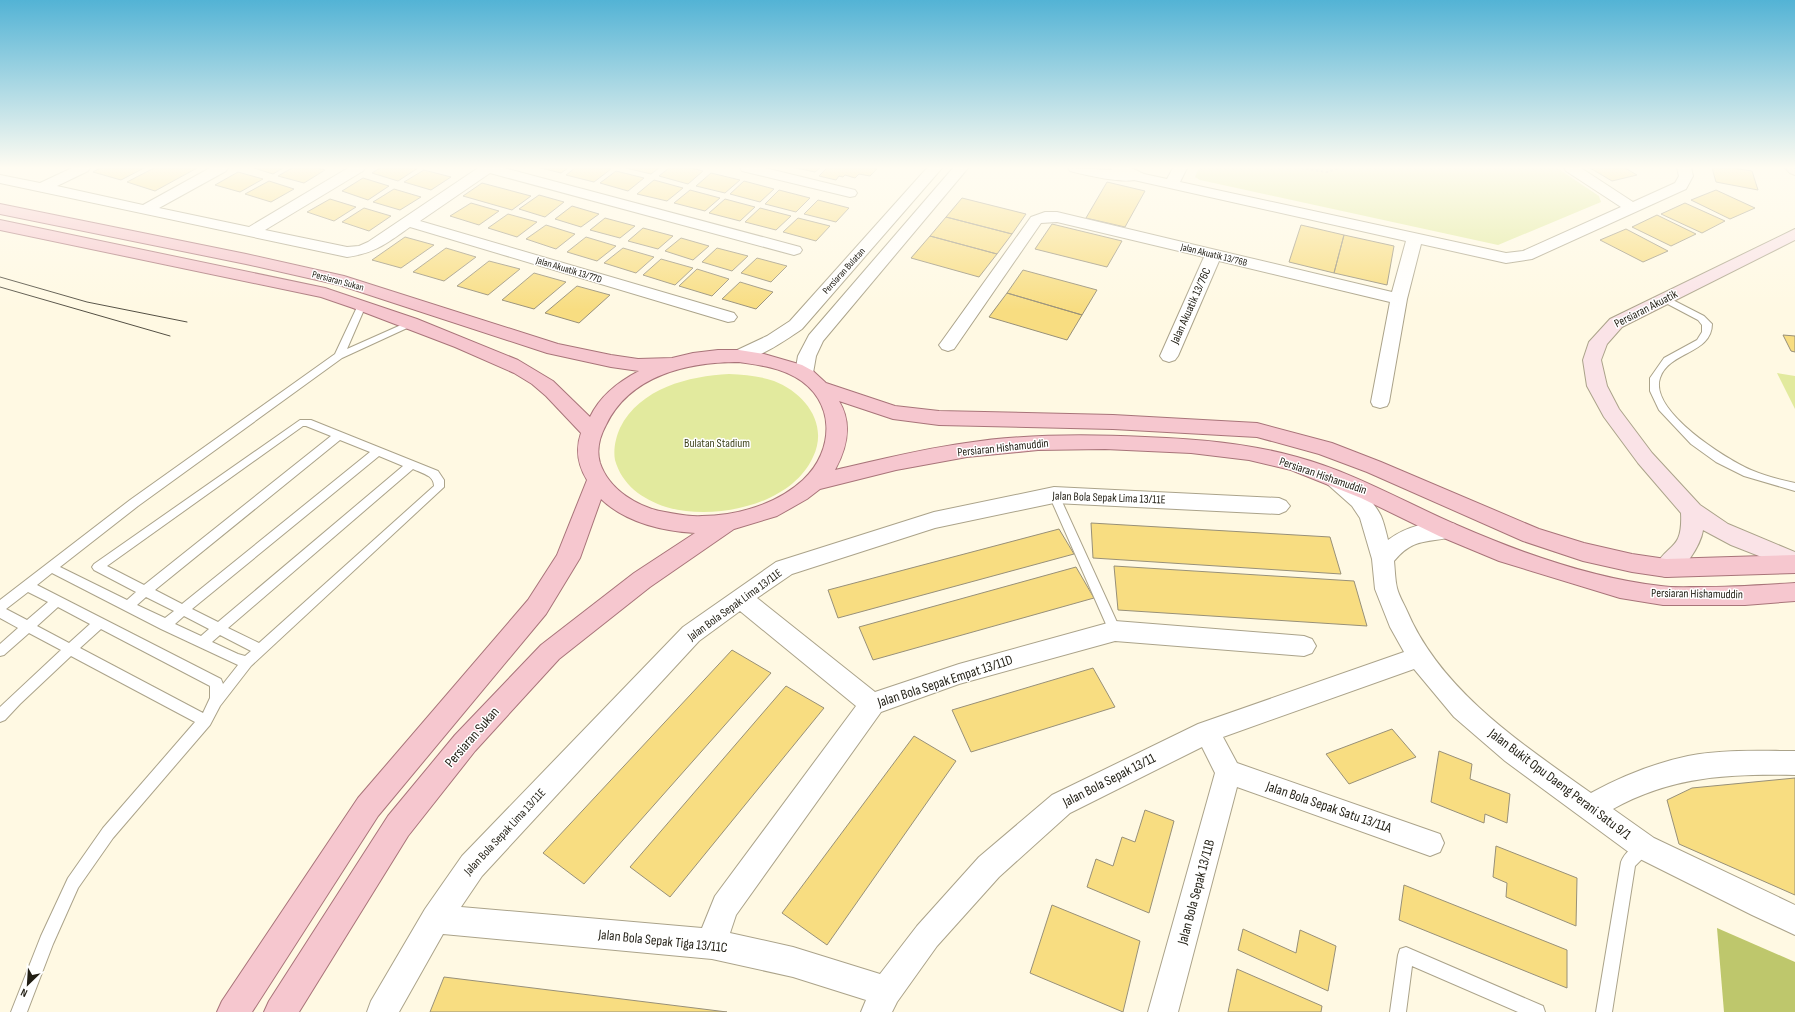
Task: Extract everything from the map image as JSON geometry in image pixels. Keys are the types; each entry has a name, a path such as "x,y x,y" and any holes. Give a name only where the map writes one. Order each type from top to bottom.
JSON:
{"main road":[{"name":"Persiaran Sukan","path":"31,215 246,259 344,281 554,350 638,365 672,364"},
{"name":"Persiaran Sukan","path":"0,225 317,291 362,305 413,323 514,365 540,381 591,431"},
{"path":"739,356 778,363 804,373 820,388 834,409 838,433 831,459 812,483 789,501 760,514 728,522 686,524 648,517 618,502 597,481 590,465 588,448 591,431 608,403 636,380 672,364 706,357 739,356"},
{"name":"Persiaran Hishamuddin","path":"820,388 893,412 939,418 1113,422 1257,430 1325,448 1374,467 1530,535 1583,552 1632,563 1666,568 1795,562"},
{"name":"Persiaran Hishamuddin","path":"812,483 896,463 967,450 1038,443 1105,442 1190,446 1249,453 1296,464 1369,492 1448,530 1507,555 1570,576 1620,589 1663,596 1745,596 1795,592"},
{"path":"233,1012 368,807 537,607 568,558 597,481"},
{"name":"Persiaran Sukan","path":"280,1012 398,826 465,743 550,652 642,580 728,522"}],"street":[{"path":"171,215 347,252 362,250 374,245 419,215"},
{"path":"252,232 280,215"},
{"path":"664,215 794,250"},
{"name":"Persiaran Bulatan","path":"739,356 773,340 796,325 893,215"},
{"name":"Persiaran Bulatan","path":"804,373 807,356 815,339 921,215"},
{"path":"1312,215 1506,258 1526,256 1616,215"},
{"name":"Jalan Akuatik 13/76B","path":"948,345 1036,220 1045,217 1057,217 1399,299"},
{"name":"Jalan Akuatik 13/77D","path":"409,222 728,317"},
{"name":"Persiaran Akuatik","path":"1795,234 1616,323 1598,342 1592,360 1597,386 1611,412 1645,458 1692,512 1720,530 1795,562"},
{"path":"1380,402 1399,299 1415,238"},
{"name":"Jalan Akuatik 13/76C","path":"1169,356 1213,255"},
{"name":"Jalan Bukit Opu Daeng Perani Satu 9/1","path":"1332,477 1359,501 1370,516 1383,559 1386,589 1402,627 1419,657 1463,709 1514,753 1644,847 1795,920"},
{"name":"Jalan Bola Sepak Lima 13/11E","path":"382,1012 435,919 472,866 690,634 784,568 934,520 1054,494 1279,506"},
{"path":"1666,568 1684,550 1690,541 1693,528 1692,512"},
{"path":"1383,559 1393,547 1407,537 1426,532 1448,530"},
{"path":"740,598 872,704"},
{"name":"Jalan Bola Sepak Empat 13/11D","path":"712,944 725,906 872,704 959,674 1115,631 1304,646"},
{"name":"Jalan Bola Sepak 13/11","path":"881,1001 927,936 989,867 1060,804 1207,732 1419,657"},
{"path":"1207,732 1228,772"},
{"path":"1591,808 1626,787 1688,768 1744,762 1795,763"},
{"name":"Jalan Bola Sepak Satu 13/11A","path":"1228,772 1430,843"},
{"name":"Jalan Bola Sepak 13/11B","path":"1163,1012 1228,772"},
{"name":"Jalan Bola Sepak Tiga 13/11C","path":"435,919 712,944 793,962 881,1001"}],"lane":[{"path":"1665,299 1702,318 1707,324 1706,332 1700,342 1666,360 1655,378 1656,391 1664,410 1696,441 1720,459 1748,473 1781,484 1795,486"},
{"path":"339,356 362,305"},
{"path":"0,607 134,503 339,356 413,323"},
{"path":"19,1012 46,941 73,883 108,833 205,720 215,704 247,662 258,652 439,487 439,480 434,474 307,422 300,423 292,426 98,567 255,647 258,652"},
{"path":"127,606 339,435"},
{"path":"165,624 378,451"},
{"path":"202,643 411,465"},
{"path":"1054,494 1115,631"},
{"path":"52,568 234,659 247,662"},
{"path":"28,586 98,624 216,683 218,692 215,704"},
{"path":"0,651 56,602"},
{"path":"0,612 205,720"},
{"path":"0,716 69,649 98,624"},
{"path":"1604,1012 1628,862 1644,847"},
{"path":"1398,1012 1406,955 1537,1012"}],"green space":[{"path":"1362,215 1569,215 1498,245"},
{"path":"1777,373 1795,376 1795,409"},
{"name":"Bulatan Stadium","path":"714,375 747,375 774,381 795,393 811,411 816,422 818,433 817,445 813,457 802,474 787,487 769,498 749,506 706,512 685,511 666,507 649,500 634,490 618,469 614,456 617,435 629,414 640,403 653,394 682,381"},
{"path":"1717,928 1795,962 1795,1012 1724,1012"}],"building":[{"path":"317,215 343,215 334,221"},
{"path":"353,215 391,216 369,231 342,222"},
{"path":"451,215 493,215 479,225 450,216"},
{"path":"506,215 512,215 537,222 517,237 488,228"},
{"path":"560,215 597,215 581,227 555,219"},
{"path":"718,215 746,215 740,221"},
{"path":"752,215 791,216 776,230 745,222"},
{"path":"809,215 842,215 836,222"},
{"path":"947,215 1025,215 1012,234 946,217"},
{"path":"1088,215 1132,215 1125,227 1086,218"},
{"path":"1657,215 1696,234 1671,246 1632,227"},
{"path":"1664,215 1712,215 1725,221 1702,233"},
{"path":"1722,215 1739,215 1730,219"},
{"path":"946,217 1012,234 997,254 930,236"},
{"path":"605,218 635,226 620,238 590,230"},
{"path":"798,218 830,226 816,241 783,232"},
{"path":"1052,224 1122,241 1107,267 1035,249"},
{"path":"546,225 575,234 556,249 526,239"},
{"path":"1301,225 1344,235 1334,273 1289,262"},
{"path":"643,228 673,236 658,249 628,241"},
{"path":"1626,229 1668,251 1643,262 1600,240"},
{"path":"1344,235 1394,246 1387,285 1334,273"},
{"path":"930,236 997,254 979,277 911,258"},
{"path":"405,237 434,245 401,268 372,260"},
{"path":"586,237 616,246 597,261 567,252"},
{"path":"681,238 709,246 693,260 665,251"},
{"path":"446,248 476,257 444,281 413,272"},
{"path":"623,248 654,257 636,273 604,263"},
{"path":"717,248 748,256 732,271 702,262"},
{"path":"757,258 787,266 771,282 741,273"},
{"path":"661,259 693,268 675,285 643,275"},
{"path":"489,261 520,269 488,295 457,286"},
{"path":"697,269 729,279 712,296 679,286"},
{"path":"1023,270 1097,290 1082,315 1007,293"},
{"path":"534,273 566,282 534,309 502,300"},
{"path":"740,282 773,292 756,309 722,299"},
{"path":"577,286 610,295 579,323 545,313"},
{"path":"1007,293 1082,315 1067,340 989,317"},
{"path":"1783,335 1795,336 1795,352 1791,351"},
{"path":"1091,523 1330,537 1341,574 1093,558"},
{"path":"1059,529 1074,554 838,618 828,590"},
{"path":"1114,566 1354,581 1367,626 1118,610"},
{"path":"1076,567 1094,598 873,660 859,627"},
{"path":"732,650 771,673 584,884 543,853"},
{"path":"1093,668 1115,707 971,752 952,710"},
{"path":"786,686 824,708 670,897 630,867"},
{"path":"1392,729 1416,757 1349,784 1326,754"},
{"path":"914,736 956,761 827,945 782,913"},
{"path":"1439,751 1472,764 1470,779 1510,794 1507,823 1485,814 1484,823 1431,802"},
{"path":"1795,778 1795,895 1679,844 1667,800 1692,788"},
{"path":"1145,810 1174,821 1149,913 1087,887 1096,859 1113,866 1122,837 1135,842"},
{"path":"1496,846 1577,878 1576,926 1506,897 1507,883 1493,877"},
{"path":"1404,885 1567,950 1567,988 1399,920"},
{"path":"1052,905 1140,941 1123,1012 1030,973"},
{"path":"1243,929 1296,953 1300,930 1336,946 1328,991 1238,950"},
{"path":"1237,969 1322,1006 1321,1012 1228,1012"},
{"path":"444,977 727,1012 430,1012"}],"tram line":[{"path":"0,277 87,302 187,322"},
{"path":"0,287 170,336"}]}
